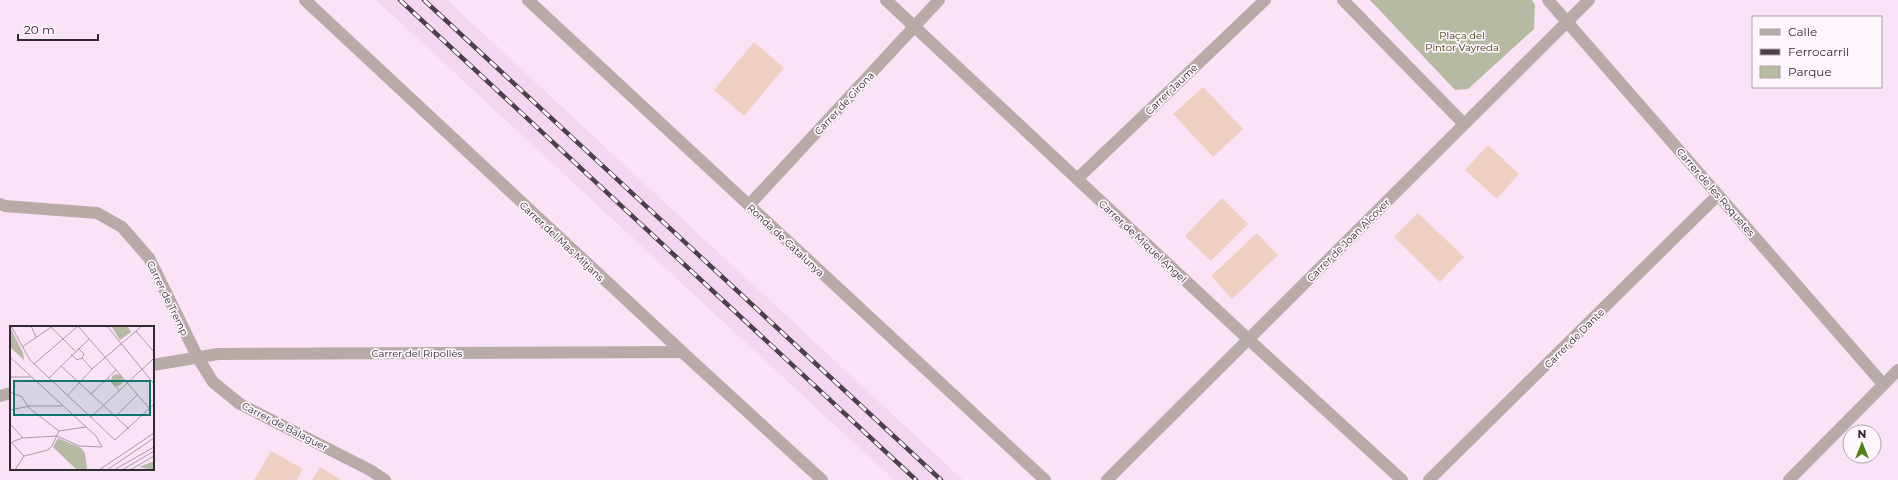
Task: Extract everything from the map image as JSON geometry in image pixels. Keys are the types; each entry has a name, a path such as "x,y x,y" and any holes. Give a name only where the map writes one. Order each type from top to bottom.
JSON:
{"street":[{"name":"Carrer del Mas Mitjans","path":"305,0 682,352 822,480"},
{"name":"Ronda de Catalunya","path":"528,0 1045,480"},
{"name":"Carrer de Miquel Angel","path":"886,0 1248,339 1402,480"},
{"name":"Carrer de Girona","path":"749,205 939,0"},
{"name":"Carrer Jaume","path":"1077,179 1265,0"},
{"path":"1343,0 1464,124"},
{"name":"Carrer de les Roquetes","path":"1548,0 1883,384"},
{"name":"Carrer de Joan Alcover","path":"1106,480 1589,0"},
{"name":"Carrer de Dante","path":"1430,480 1718,196"},
{"name":"Carrer de Tremp","path":"0,204 5,206 96,213 122,227 148,258 198,358"},
{"name":"Carrer del Ripollès","path":"154,366 226,354 682,352"},
{"name":"Carrer de Balaguer","path":"198,358 213,382 240,404 370,470 385,480"},
{"path":"1789,480 1898,370"},
{"path":"0,396 10,393"}],"shaded area":[{"path":"376,0 447,0 963,480 894,480"}],"green space":[{"name":"Plaça del Pintor Vayreda","path":"1370,0 1532,0 1535,5 1534,29 1468,89 1455,90"}],"building":[{"path":"754,42 784,68 744,116 714,90"},
{"path":"1203,87 1243,129 1213,157 1173,114"},
{"path":"1488,145 1519,174 1497,199 1465,170"},
{"path":"1222,198 1248,224 1211,261 1185,236"},
{"path":"1418,213 1464,257 1440,282 1394,237"},
{"path":"1257,233 1278,255 1232,299 1211,276"},
{"path":"271,451 303,469 297,480 254,480"},
{"path":"320,467 341,480 312,480"}],"railway":[{"path":"400,0 916,480"},
{"path":"424,0 941,480"}]}
